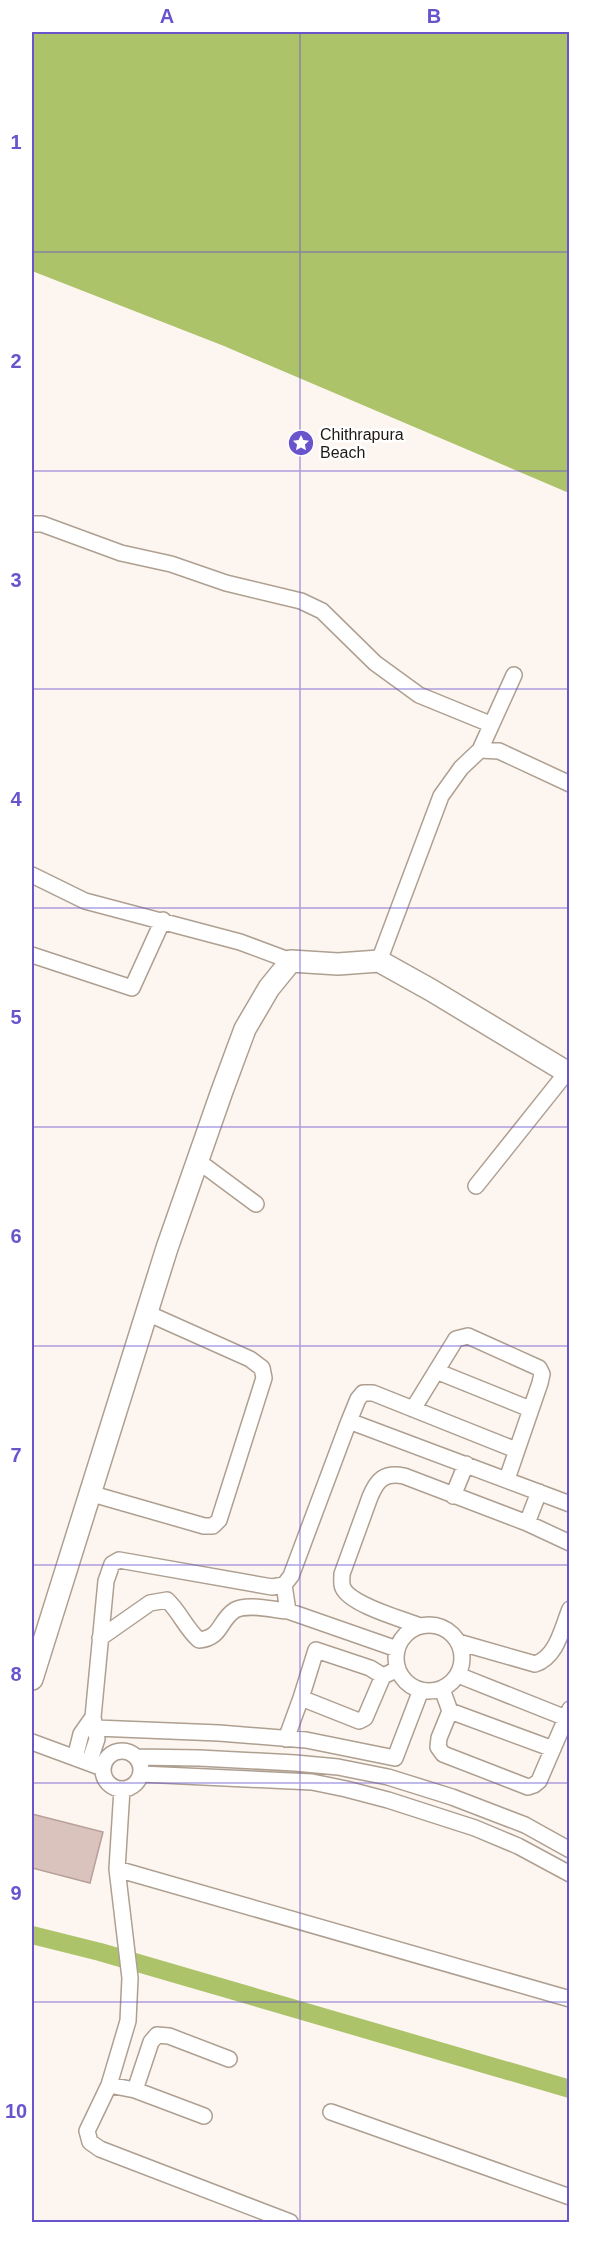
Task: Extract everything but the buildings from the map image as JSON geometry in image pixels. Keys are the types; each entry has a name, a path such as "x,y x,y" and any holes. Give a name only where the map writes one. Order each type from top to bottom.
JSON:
{"street":[{"path":"32,524 42,524 121,553 171,564 226,583 301,601 322,611 375,663 419,695 490,724"},
{"path":"378,961 441,796 461,768 480,750 514,675"},
{"path":"480,750 499,751 570,784"},
{"path":"32,875 85,900 240,942 291,960 338,964 378,961 431,990 568,1073 476,1186"},
{"path":"32,955 132,988 163,920"},
{"path":"32,1679 147,1313 245,1029 269,988 291,960"},
{"path":"198,1161 255,1204"},
{"path":"89,1493 204,1526 213,1526 219,1520 264,1378 262,1368 250,1359 147,1313"},
{"path":"413,1409 456,1339 468,1336 539,1368 542,1374 540,1383 507,1479"},
{"path":"436,1371 530,1409"},
{"path":"89,1763 98,1739 94,1723 100,1638 106,1575 112,1564 119,1560 272,1587 284,1585 291,1576 358,1399 363,1393 373,1393 516,1450"},
{"path":"350,1421 570,1504"},
{"path":"453,1496 466,1464"},
{"path":"420,1626 363,1604 347,1594 342,1586 342,1574 375,1486 385,1477 393,1474 404,1476 570,1542"},
{"path":"527,1523 539,1492"},
{"path":"284,1585 288,1611"},
{"path":"100,1638 150,1603 167,1600 175,1606 192,1634 199,1640 214,1636 233,1611 242,1608 288,1611 397,1648"},
{"path":"458,1642 536,1664 544,1661 551,1654 570,1609"},
{"path":"286,1739 325,1624"},
{"path":"420,1626 442,1627 451,1633 462,1652 462,1664 458,1675 442,1689 431,1691 411,1686 398,1670 397,1648 410,1631 420,1626"},
{"path":"316,1650 370,1668 383,1676"},
{"path":"301,1698 359,1721 365,1718 383,1676 398,1670"},
{"path":"442,1689 450,1711 439,1738 438,1748 443,1754 528,1787 539,1780 568,1714 458,1675"},
{"path":"381,1798 421,1690"},
{"path":"450,1711 553,1749"},
{"path":"94,1723 306,1740 395,1758"},
{"path":"32,1742 89,1763 103,1774 110,1785 122,1789 134,1785 141,1774 140,1762 125,1751 113,1753 105,1762 89,1763"},
{"path":"136,1757 295,1763 338,1767 388,1777 452,1797 525,1825 570,1850"},
{"path":"141,1774 312,1782 381,1798 475,1828 518,1846 570,1874"},
{"path":"122,1789 117,1869 130,1978 128,2021 109,2085 87,2131 90,2142 100,2149 290,2223"},
{"path":"117,1869 570,1999"},
{"path":"135,2090 151,2042 157,2035 169,2036 229,2059"},
{"path":"109,2085 135,2090 204,2116"},
{"path":"331,2112 570,2196"}],"shaded area":[{"path":"32,32 569,32 569,493 224,346 32,271"}],"waterway":[{"path":"32,1935 100,1952 570,2089"}],"place":[{"name":"Chithrapura Beach","path":"301,443"}]}
